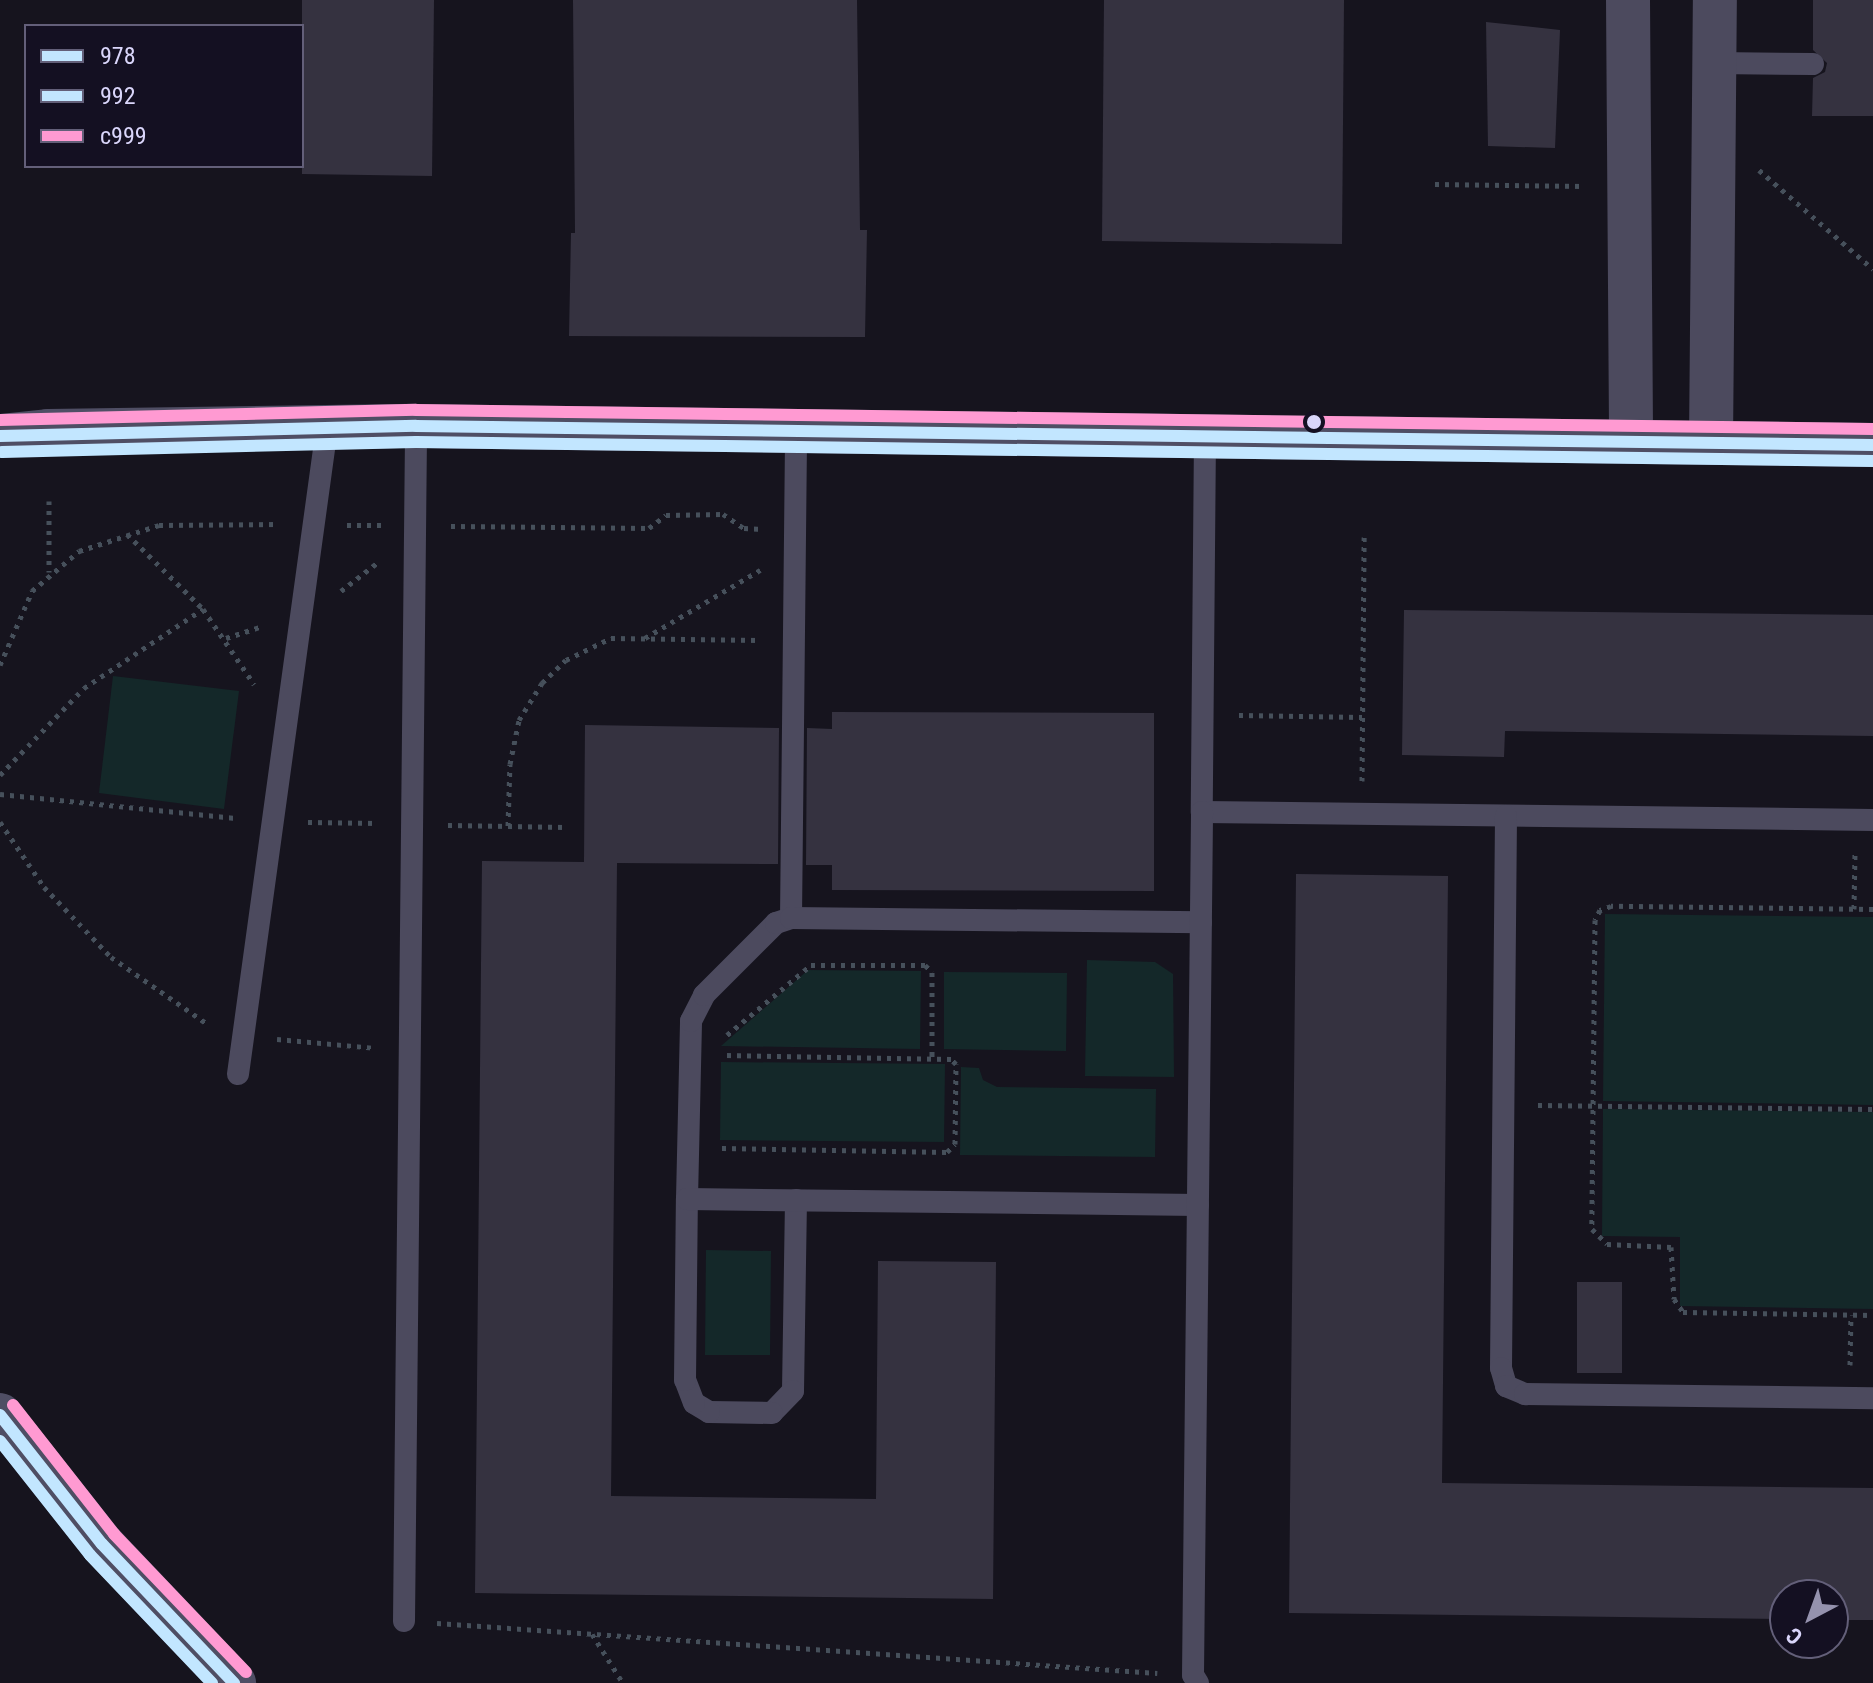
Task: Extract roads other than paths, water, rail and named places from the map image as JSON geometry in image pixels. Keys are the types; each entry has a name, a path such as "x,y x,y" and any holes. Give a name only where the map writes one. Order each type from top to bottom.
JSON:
{"street":[{"path":"1628,0 1631,442"},
{"path":"1711,443 1715,0"},
{"path":"0,436 48,431 416,426 1873,445"},
{"path":"0,1415 102,1544 234,1683"}],"lane":[{"path":"1715,63 1813,64"},
{"path":"404,1621 416,426"},
{"path":"238,1074 327,428"},
{"path":"791,918 796,431"},
{"path":"1196,1679 1205,435"},
{"path":"1202,812 1864,820"},
{"path":"1506,816 1501,1368 1511,1390 1873,1398"},
{"path":"796,1200 793,1391 772,1413 709,1412 688,1394 687,1199 691,1021 704,995 765,930 791,918 1201,922"},
{"path":"687,1199 1198,1205"}]}
